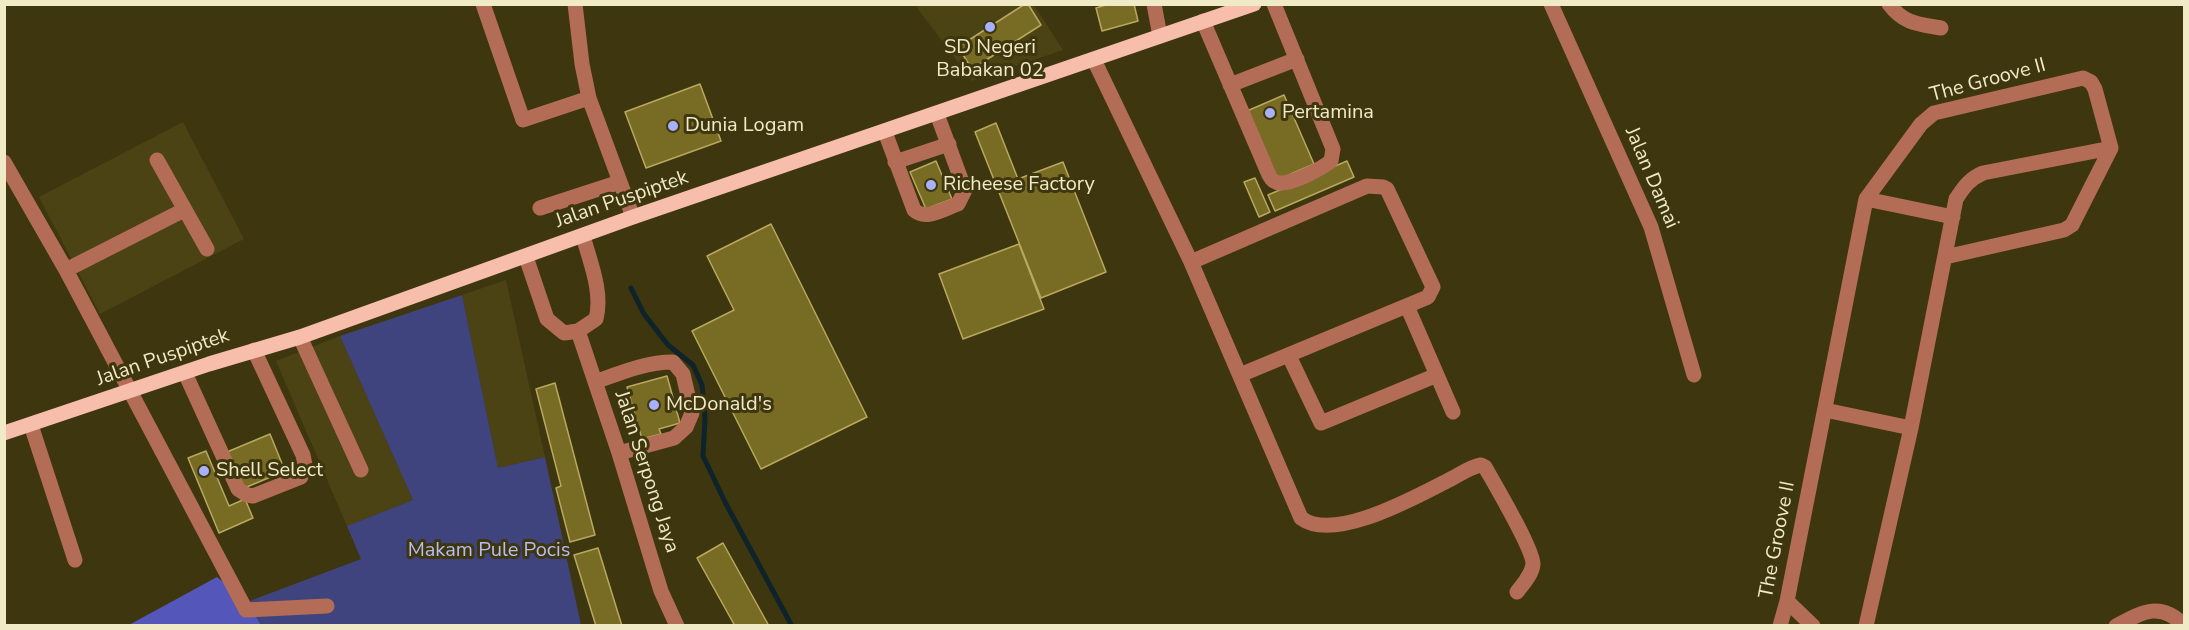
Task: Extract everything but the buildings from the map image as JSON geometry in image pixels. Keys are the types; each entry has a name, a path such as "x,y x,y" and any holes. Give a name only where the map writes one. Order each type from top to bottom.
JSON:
{"main road":[{"name":"Jalan Puspiptek","path":"4,433 254,350 300,337 633,218 1254,4"}],"street":[{"path":"483,4 523,120 589,98"},
{"path":"574,4 589,98 633,218"},
{"path":"1154,4 1160,36"},
{"path":"1203,21 1272,181 1281,183 1293,180 1331,161 1333,149 1275,4"},
{"name":"Jalan Damai","path":"1551,4 1651,227 1694,375"},
{"path":"1889,4 1898,16 1917,24 1941,28"},
{"path":"1230,85 1297,59"},
{"path":"1094,60 1191,262 1298,514 1305,521 1326,527 1339,525 1387,510 1476,466 1485,467 1531,553 1533,567 1517,592"},
{"name":"The Groove II","path":"1780,626 1787,601 1866,199 1921,124 1934,113 2083,78 2096,88 2111,148"},
{"path":"885,132 914,210 925,216 958,204 963,197 964,185 937,114"},
{"path":"896,162 949,144"},
{"path":"1866,626 1911,428 1956,199 1972,178 1983,173 2111,148"},
{"path":"1945,257 2064,230 2072,225 2111,148"},
{"path":"157,160 207,249"},
{"path":"4,162 66,270 246,610 327,606"},
{"path":"540,208 620,182"},
{"path":"1191,262 1367,186 1383,187 1387,189 1433,286 1428,297 1240,375"},
{"path":"1866,199 1953,217"},
{"path":"66,270 184,210"},
{"path":"526,257 547,319 564,333 578,331 596,318 599,308 598,294 584,236"},
{"path":"1407,306 1453,412"},
{"name":"Jalan Serpong Jaya","path":"578,331 620,453 661,591 677,626"},
{"path":"300,337 361,470"},
{"path":"185,373 238,489 253,496 301,477 305,465 303,456 254,350"},
{"path":"1289,356 1321,423 1437,375"},
{"path":"595,382 625,371 664,362 673,362 683,374 692,413 686,427 674,438 620,453"},
{"path":"1825,410 1911,428"},
{"path":"31,425 75,560"},
{"path":"1787,601 1813,626"},
{"path":"2116,626 2142,612 2163,610 2178,618 2184,625"}],"shaded area":[{"name":"SD Negeri Babakan 02","path":"915,5 1034,5 1063,50 972,81"},
{"path":"183,122 244,239 100,314 39,197"},
{"path":"506,280 545,457 498,468 462,295"},
{"path":"340,336 413,500 347,526 276,361"},
{"path":"217,577 247,602 261,625 127,626"}],"green space":[{"name":"Makam Pule Pocis","path":"462,295 498,468 545,457 581,625 261,625 247,602 361,559 347,526 413,500 340,336"}],"waterway":[{"path":"631,288 644,314 668,345 693,365 702,385 705,418 703,456 726,504 792,626"}],"place":[{"name":"SD Negeri Babakan 02","path":"990,27"},
{"name":"Pertamina","path":"1270,113"},
{"name":"Dunia Logam","path":"673,126"},
{"name":"Richeese Factory","path":"931,185"},
{"name":"McDonald's","path":"654,405"},
{"name":"Shell Select","path":"204,471"}]}
